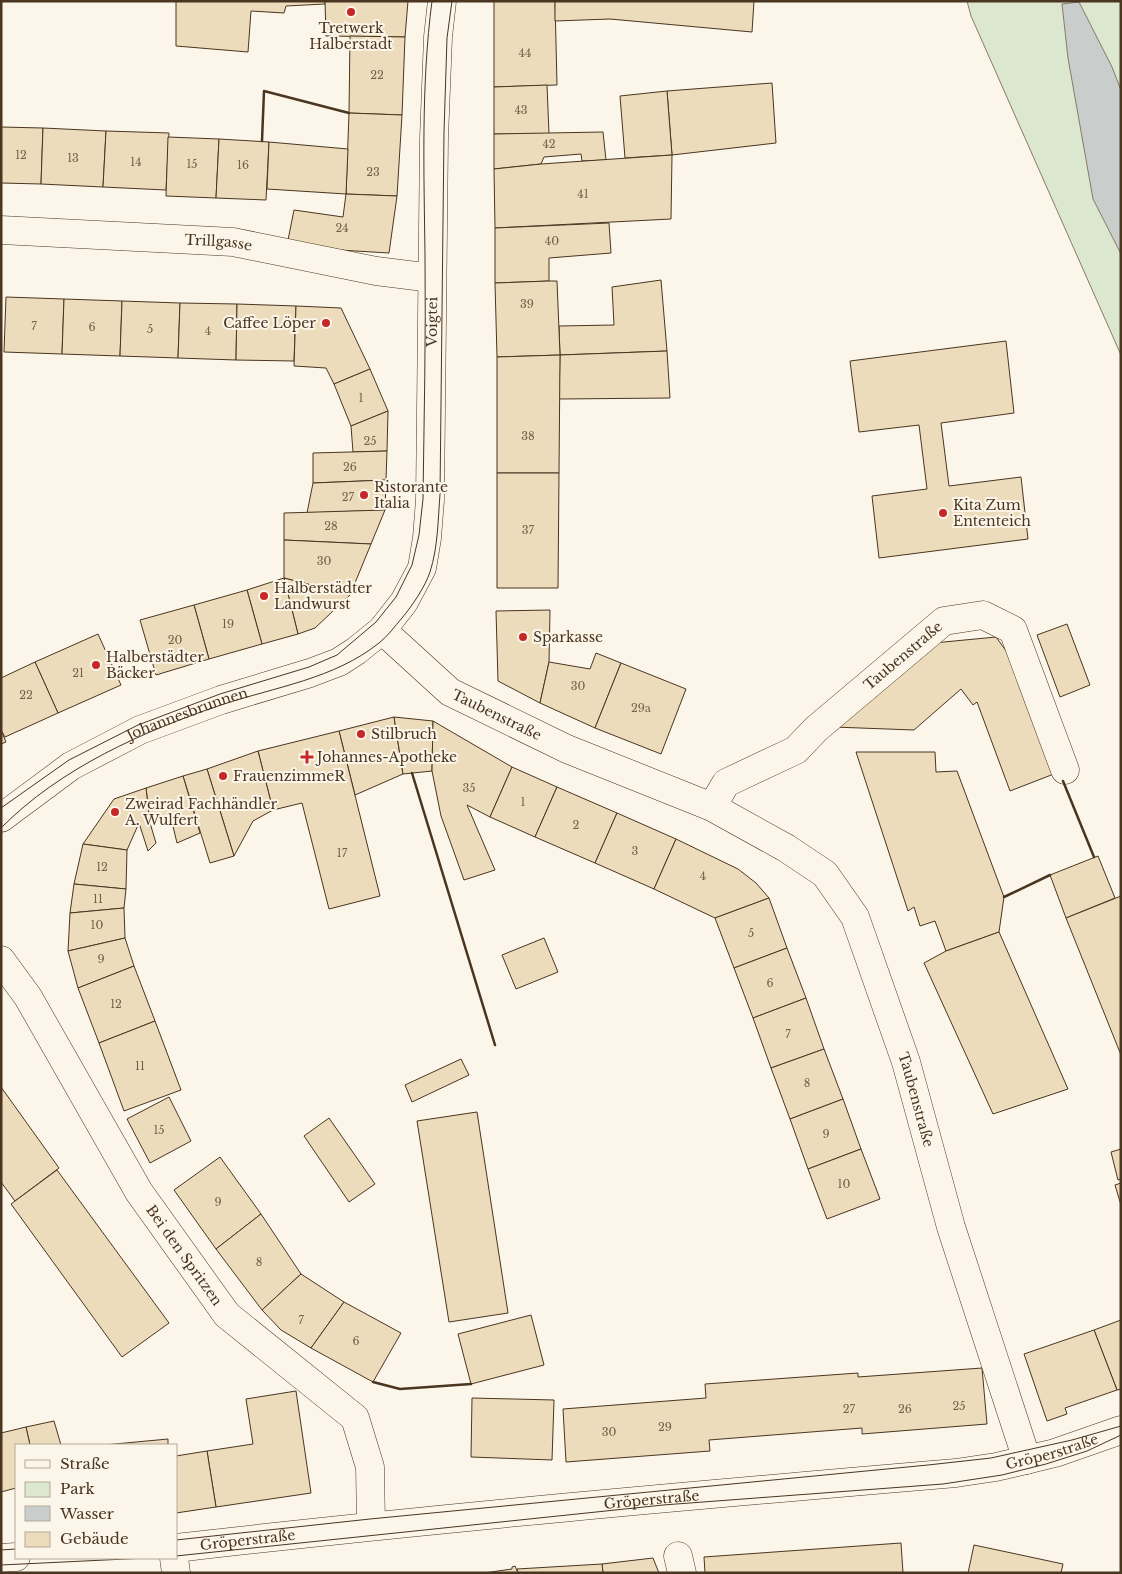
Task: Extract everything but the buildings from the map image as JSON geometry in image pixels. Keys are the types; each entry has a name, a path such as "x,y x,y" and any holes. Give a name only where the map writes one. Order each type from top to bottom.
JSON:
{"street":[{"name":"Voigtei","path":"382,630 404,602 422,568 427,538 430,500 434,138 438,37 442,1"},
{"name":"Trillgasse","path":"1,230 233,242 376,271 432,278"},
{"name":"Taubenstraße","path":"712,807 726,784 796,750 816,729 944,621 983,615 1013,630 1065,770"},
{"name":"Taubenstraße","path":"382,630 450,692 567,749 712,807 786,848 825,874 856,917 906,1062 951,1227 1027,1460"},
{"name":"Johannesbrunnen","path":"1,818 71,766 140,730 213,703 339,662 382,630"},
{"name":"Bei den Spritzen","path":"1,960 28,997 139,1192 227,1315 355,1418 370,1467 371,1526"},
{"name":"Gröperstraße","path":"178,1548 371,1526 662,1498 956,1473 996,1467 1055,1453 1121,1430"},
{"path":"1,1558 15,1557"},
{"path":"174,1559 176,1573"}],"green space":[{"path":"967,1 1121,1 1121,355 971,16"}],"water":[{"path":"1079,2 1112,67 1121,90 1121,254 1093,199 1068,58 1062,4"}],"tram line":[{"path":"1,808 69,760 138,725 220,694 309,667 337,655 376,622 396,597 412,565 419,535 423,499 425,317 424,128 426,64 432,1"},
{"path":"1,828 49,787 104,754 133,740 192,715 323,674 362,655 388,634 410,608 422,590 428,578 435,553 440,494 444,132 447,38 452,1"},
{"path":"178,1540 991,1458 1072,1440 1121,1426"},
{"path":"178,1556 663,1505 943,1484 1002,1475 1046,1464 1087,1451 1121,1435"},
{"path":"1,1550 15,1549"},
{"path":"1,1565 126,1559"}],"wall":[{"path":"262,141 264,91 349,113"},
{"path":"412,773 495,1045"},
{"path":"1063,781 1094,857"},
{"path":"1004,897 1050,875"},
{"path":"373,1382 400,1389 471,1384"}],"place":[{"name":"Tretwerk Halberstadt","path":"351,12"},
{"name":"Caffee Löper","path":"326,323"},
{"name":"Ristorante Italia","path":"364,495"},
{"name":"Kita Zum Ententeich","path":"943,513"},
{"name":"Halberstädter Landwurst","path":"264,596"},
{"name":"Sparkasse","path":"523,637"},
{"name":"Halberstädter Bäcker","path":"96,665"},
{"name":"Stilbruch","path":"361,734"},
{"name":"Johannes-Apotheke","path":"307,757"},
{"name":"FrauenzimmeR","path":"223,776"},
{"name":"Zweirad Fachhändler A. Wulfert","path":"115,812"}]}
